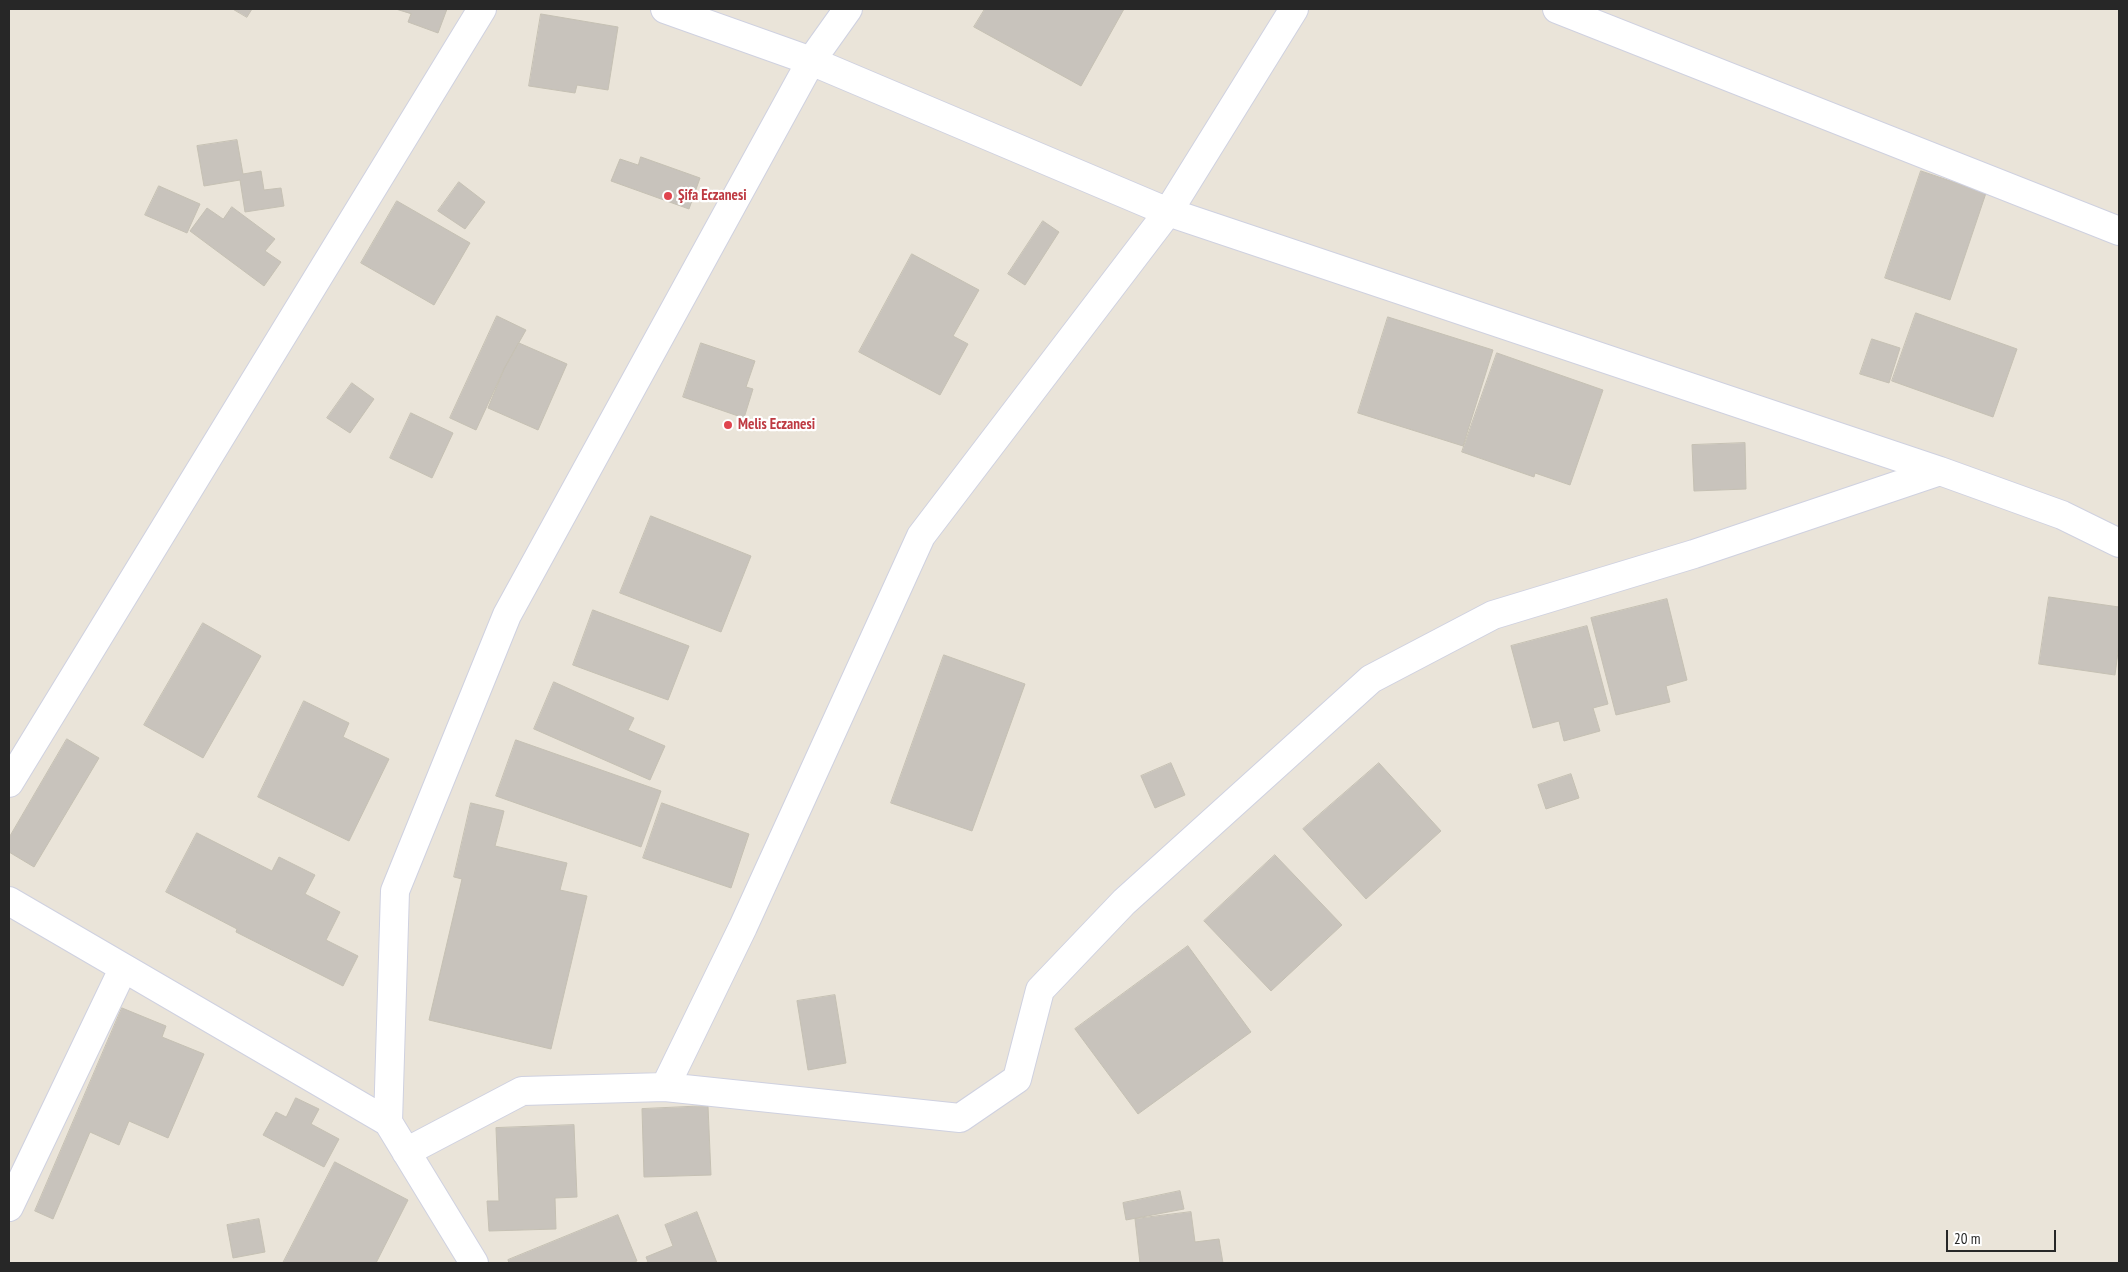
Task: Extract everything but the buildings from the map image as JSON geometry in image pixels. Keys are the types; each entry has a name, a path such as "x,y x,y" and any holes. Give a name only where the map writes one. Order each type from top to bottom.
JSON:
{"street":[{"path":"9,783 482,9"},
{"path":"665,9 811,61 1168,212 1940,471 2062,515 2119,543"},
{"path":"388,1122 395,891 507,615 811,61 848,9"},
{"path":"664,1087 744,927 921,536 1168,212 1294,9"},
{"path":"1557,9 2119,231"},
{"path":"406,1152 522,1091 664,1087 960,1118 1017,1079 1040,990 1124,902 1371,679 1493,615 1694,554 1940,471"},
{"path":"9,901 388,1122 474,1263"},
{"path":"9,1207 123,969"}],"place":[{"name":"Şifa Eczanesi","path":"668,196"},
{"name":"Melis Eczanesi","path":"728,425"}]}
